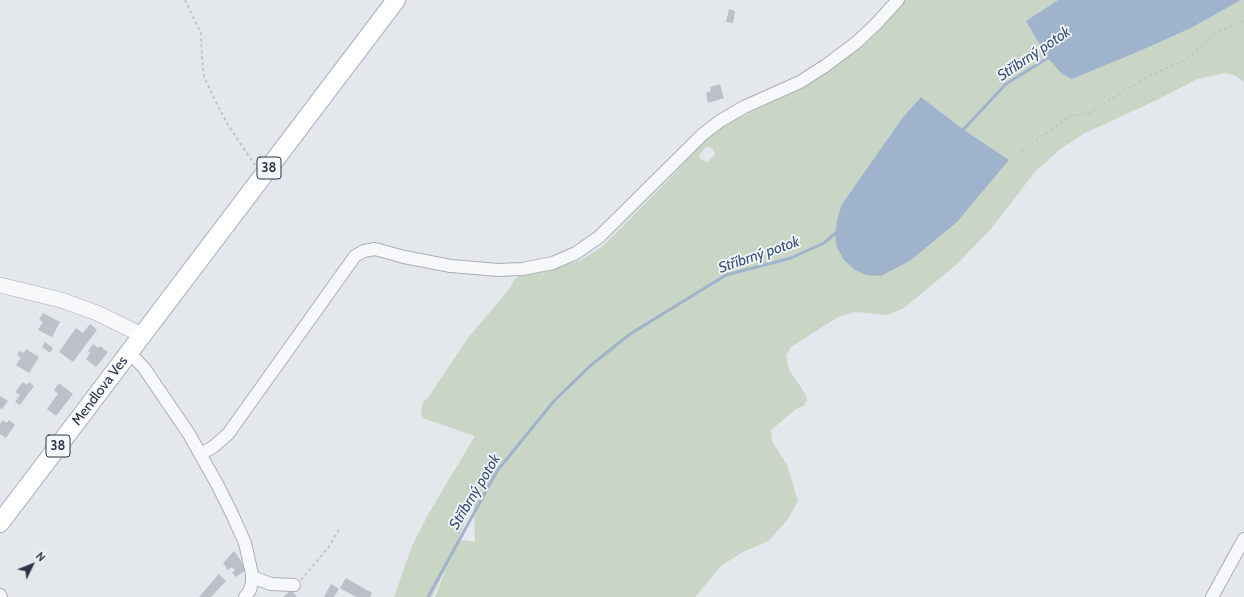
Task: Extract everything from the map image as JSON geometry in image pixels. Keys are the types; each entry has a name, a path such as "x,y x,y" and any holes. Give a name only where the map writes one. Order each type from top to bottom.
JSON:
{"main road":[{"name":"38","path":"142,335 396,0"},
{"name":"Mendlova Ves","path":"0,523 142,335"}],"street":[{"path":"201,454 213,447 228,434 355,256 364,251 375,249 404,257 451,266 498,270 522,269 553,263 576,253 600,237 703,134 720,121 744,107 800,82 825,66 857,42 898,0"},
{"path":"0,285 60,300 90,310 116,321 142,335"},
{"path":"129,352 144,368 160,389 218,484 242,536 246,549 252,582 250,590 245,597"},
{"path":"1212,597 1244,538"},
{"path":"252,577 271,584 294,585"}],"path":[{"path":"185,0 201,33 204,76 228,126 262,176"},
{"path":"1021,152 1070,116 1087,114 1152,74 1187,60 1216,32 1244,21"},
{"path":"294,585 310,570 340,528"}],"green space":[{"path":"906,0 1058,0 1027,21 1041,47 1072,79 1191,28 1241,0 1244,0 1244,82 1234,75 1226,73 1197,79 1159,99 1083,134 1059,150 1034,173 991,229 956,265 904,308 888,315 856,312 838,317 791,347 786,355 787,362 790,371 806,395 807,401 803,406 796,409 771,430 772,441 787,465 798,501 788,519 768,541 741,553 721,566 695,597 435,597 446,568 432,597 394,597 412,546 430,511 475,436 425,419 421,415 423,402 429,396 468,338 510,288 514,280 520,275 549,270 581,260 603,246 673,175 698,147 716,131 731,122 809,84 868,42","holes":["921,97 964,130 956,223 910,261 881,276 842,204 903,117","706,147 712,148 715,154 708,162 705,162 699,157","474,499 475,542 462,540 456,545"]}],"water":[{"path":"1058,0 1241,0 1191,28 1072,79 1062,74 1047,57 1026,21"},
{"path":"921,97 964,130 1009,160 956,223 910,261 881,276 866,275 855,270 844,260 837,248 835,235 837,220 842,204 903,117"}],"building":[{"path":"729,9 735,11 733,23 726,22"},
{"path":"720,84 724,98 708,103 706,93 711,91 710,87"},
{"path":"43,313 60,322 52,337 38,330 43,322 39,320"},
{"path":"90,324 97,330 73,362 59,352 76,328 83,333"},
{"path":"45,342 53,348 50,353 42,347"},
{"path":"93,344 98,348 100,346 108,352 96,367 86,359 90,353 88,351"},
{"path":"26,349 39,357 29,373 16,365 21,358 17,355 19,351 24,353"},
{"path":"23,382 27,385 29,382 34,386 20,405 15,402 20,395 15,392"},
{"path":"59,383 73,394 56,416 47,409 58,394 54,390"},
{"path":"0,396 8,401 2,409 0,408"},
{"path":"3,420 7,423 9,420 15,425 6,438 0,434 0,424"},
{"path":"234,551 247,569 236,577 232,573 235,570 232,567 228,570 223,563"},
{"path":"219,574 226,581 211,597 199,597"},
{"path":"346,578 372,593 370,597 356,597 340,588"},
{"path":"331,584 339,589 334,597 324,597"},
{"path":"291,590 297,597 283,597"}],"waterway":[{"name":"Stříbrný potok","path":"961,132 1006,84 1051,56"},
{"name":"Stříbrný potok","path":"428,597 497,471 554,401 590,366 630,334 726,275 791,258 824,243 838,231"}]}
